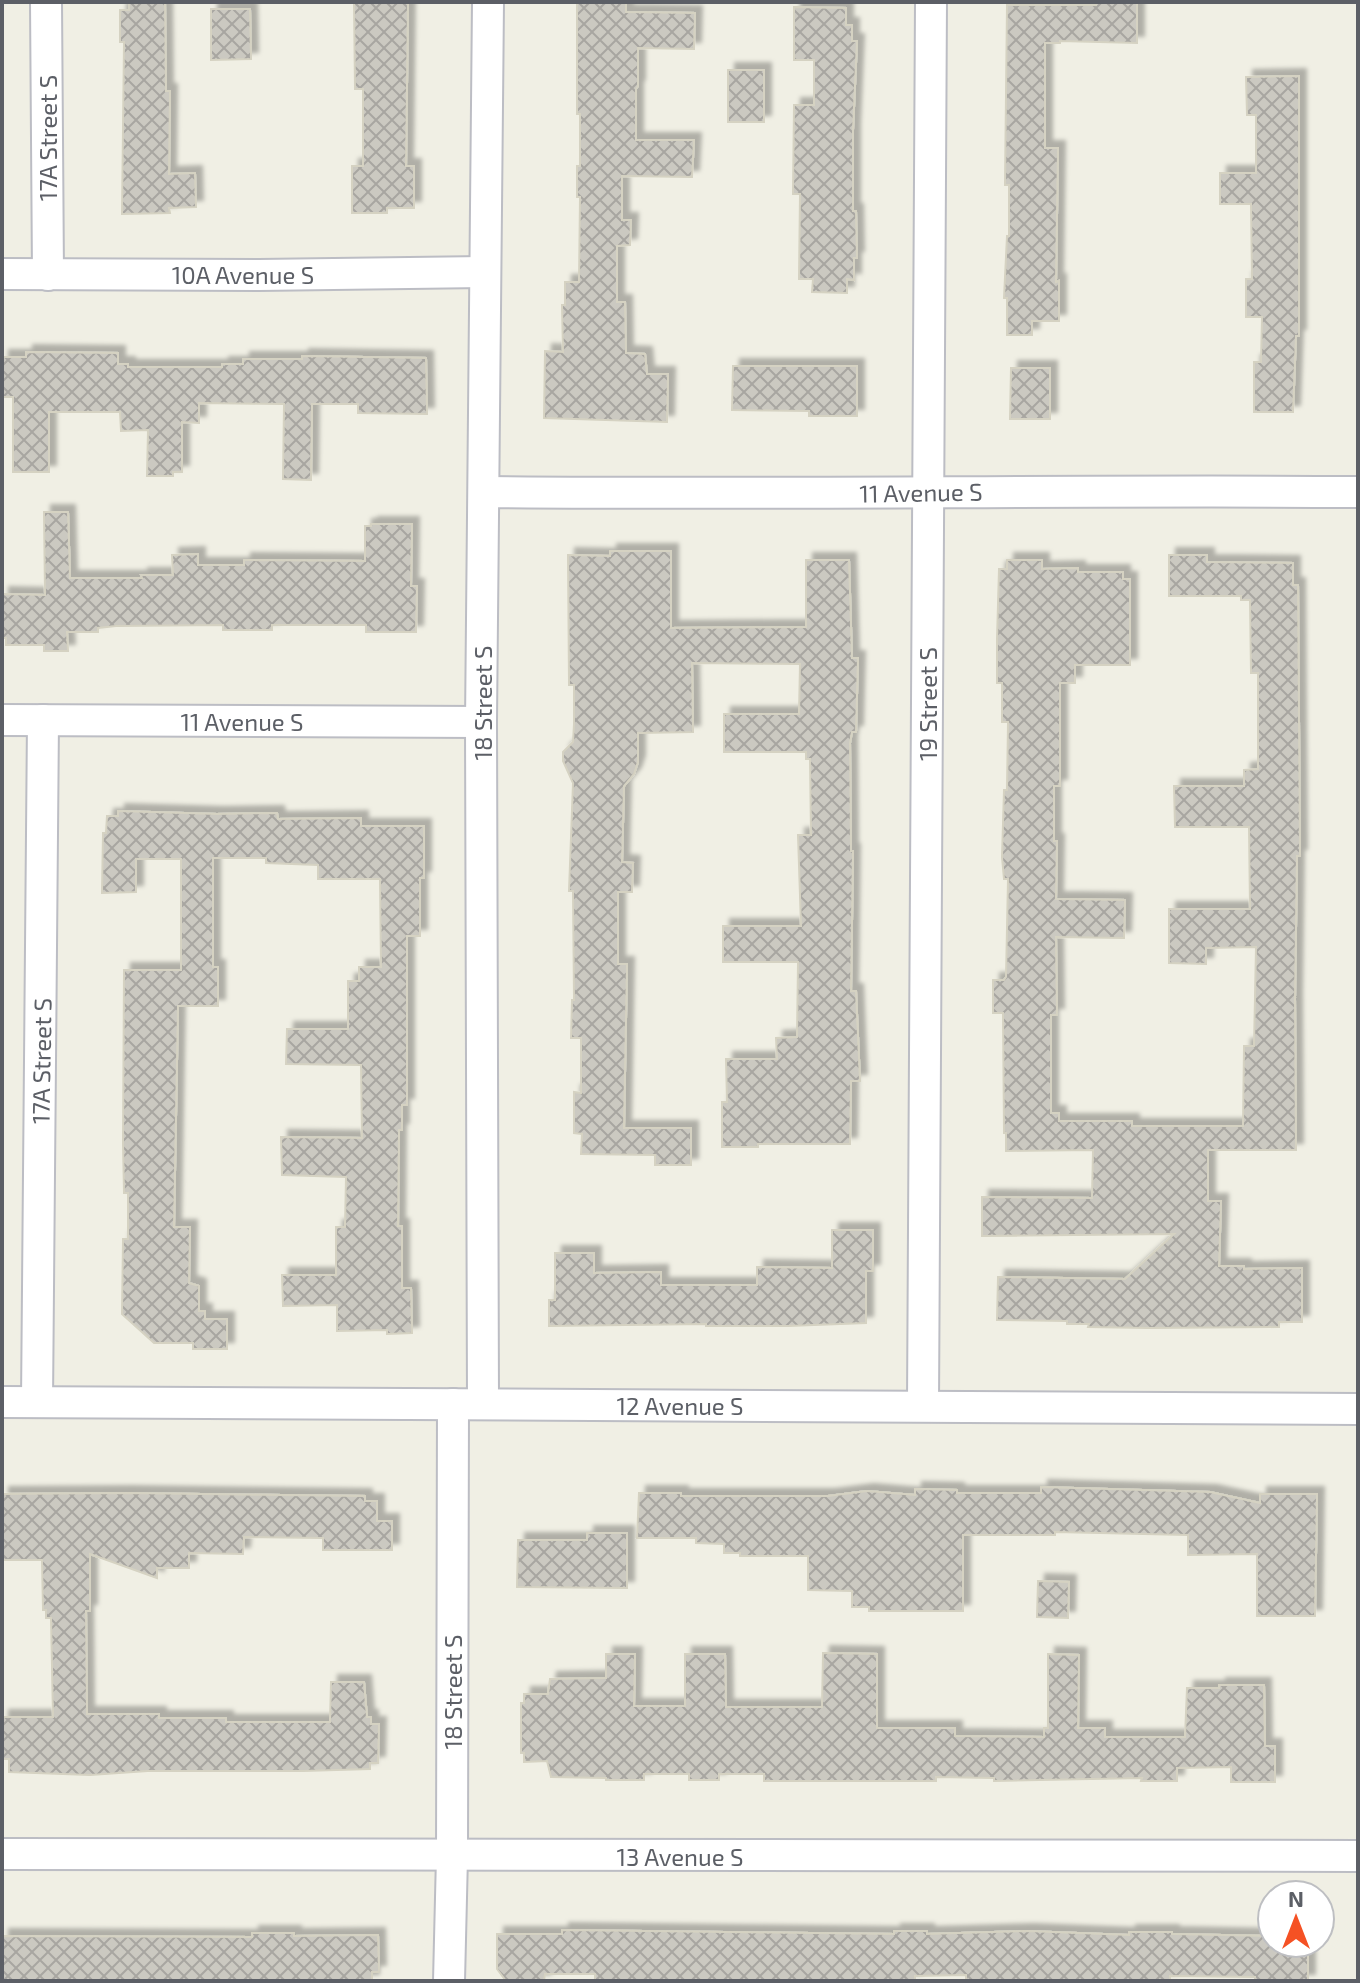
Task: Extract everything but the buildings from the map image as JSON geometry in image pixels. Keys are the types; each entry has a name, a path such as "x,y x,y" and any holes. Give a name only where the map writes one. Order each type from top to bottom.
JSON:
{"street":[{"name":"17A Street S","path":"46,2 48,275"},
{"name":"18 Street S","path":"483,1404 481,722 488,2"},
{"name":"19 Street S","path":"923,1405 931,2"},
{"name":"10A Avenue S","path":"2,274 484,272"},
{"name":"11 Avenue S","path":"484,492 1358,492"},
{"name":"11 Avenue S","path":"2,720 481,722"},
{"name":"17A Street S","path":"37,1402 43,720"},
{"name":"12 Avenue S","path":"2,1402 1358,1409"},
{"name":"18 Street S","path":"449,1981 453,1404"},
{"name":"13 Avenue S","path":"2,1854 1358,1856"}]}
